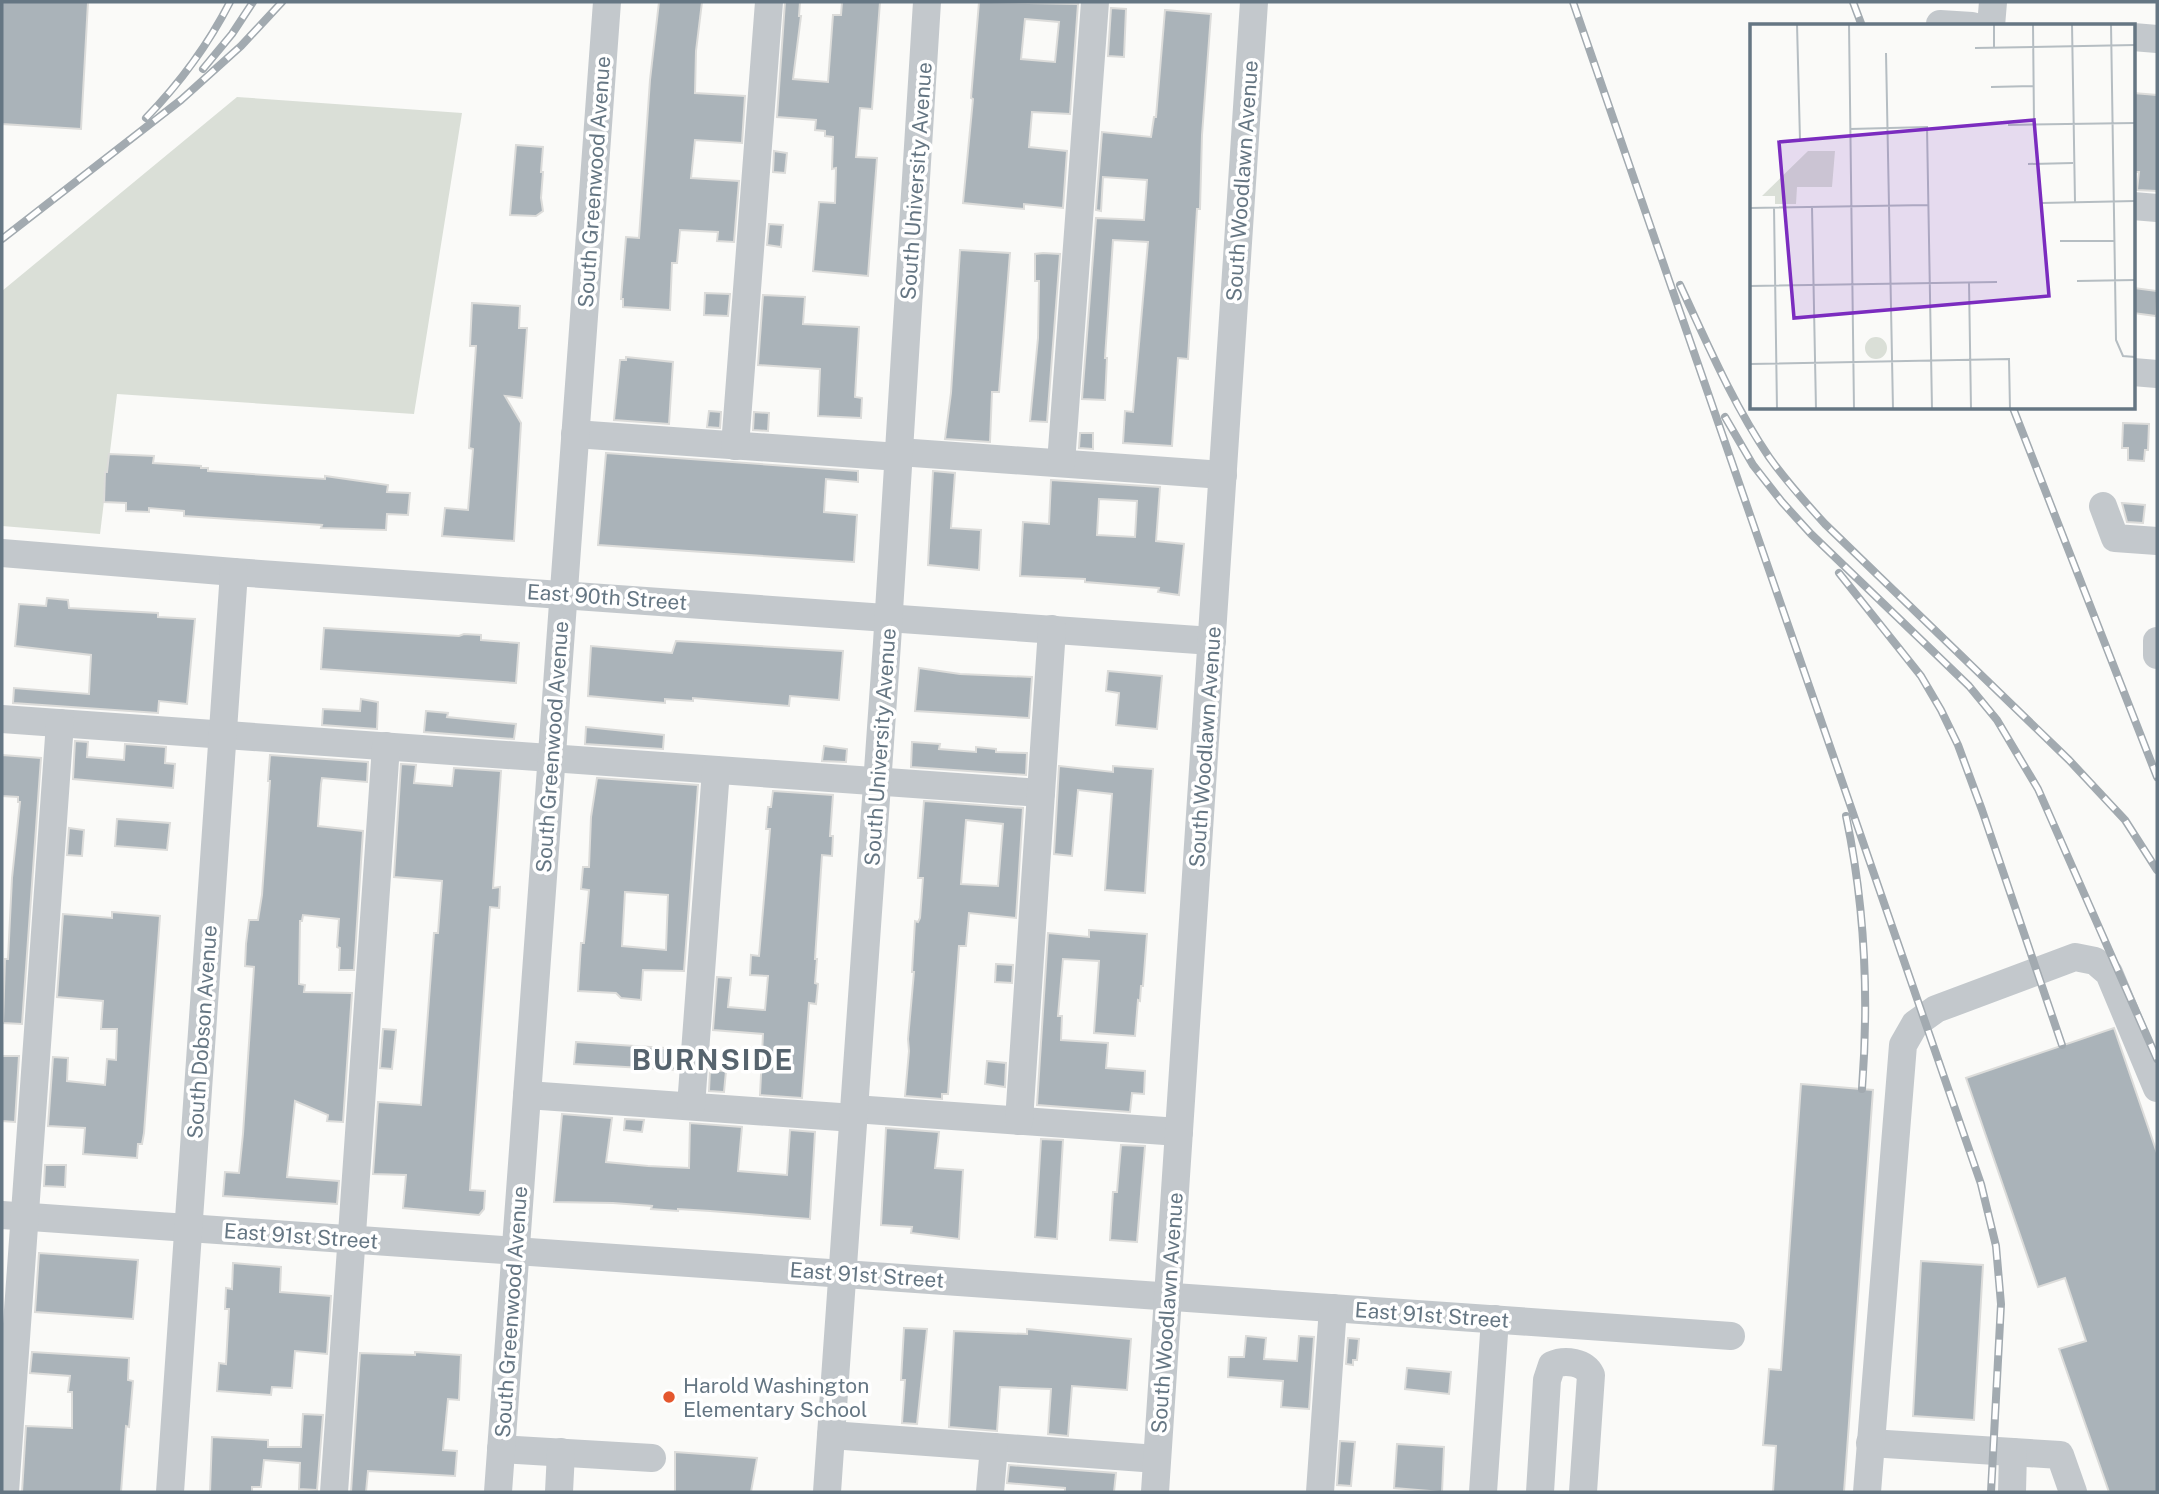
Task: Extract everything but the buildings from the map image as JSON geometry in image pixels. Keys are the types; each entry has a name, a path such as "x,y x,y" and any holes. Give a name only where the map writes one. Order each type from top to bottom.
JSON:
{"street":[{"name":"South Greenwood Avenue","path":"498,1492 607,2"},
{"path":"735,446 769,2"},
{"name":"South University Avenue","path":"827,1492 889,617 927,2"},
{"path":"1061,463 1095,2"},
{"name":"South Woodlawn Avenue","path":"1155,1492 1254,2"},
{"path":"1992,24 1993,2"},
{"path":"2134,37 2157,39"},
{"path":"2134,206 2157,208"},
{"path":"2134,372 2157,374"},
{"path":"575,434 1223,475"},
{"path":"2103,506 2115,538 2157,541"},
{"name":"East 90th Street","path":"2,553 234,572 1212,641"},
{"name":"South Dobson Avenue","path":"170,1492 234,572"},
{"path":"1019,1121 1052,629"},
{"path":"2157,641 2157,655"},
{"path":"2,719 1041,793"},
{"path":"5,1492 13,1216 60,723"},
{"path":"334,1492 386,746"},
{"path":"691,1106 716,770"},
{"path":"1867,1492 1903,1045 1915,1024 1936,1009 2074,957 2095,961 2109,973 2157,1088"},
{"path":"527,1096 1019,1121 1179,1132"},
{"name":"East 91st Street","path":"13,1216 1731,1336"},
{"path":"1320,1492 1333,1308"},
{"path":"1483,1492 1495,1319"},
{"path":"1540,1492 1547,1380 1552,1365 1558,1363 1582,1365 1591,1376 1583,1492"},
{"path":"831,1436 1157,1459"},
{"path":"1870,1443 2060,1455 2073,1492"},
{"path":"990,1492 993,1447"},
{"path":"501,1449 652,1458"},
{"path":"559,1492 561,1452"},
{"path":"2012,1492 2013,1452"}],"shaded area":[{"path":"237,97 462,113 414,414 117,394 100,534 2,526 2,291"}],"railway":[{"path":"146,118 192,63 230,2"},
{"path":"203,69 232,34 253,2"},
{"path":"2,239 181,100 241,46 282,2"},
{"path":"1573,2 1981,1184 1996,1246 2001,1304 1991,1492"},
{"path":"1853,2 1861,24"},
{"path":"1680,285 1744,416 1769,457 1789,483 1825,524 2069,760 2125,820 2157,870"},
{"path":"2014,410 2157,777"},
{"path":"1725,417 1753,465 1782,502 1811,534 1969,686 1997,720 2038,789 2157,1059"},
{"path":"1839,573 1921,676 1958,745 2062,1045"},
{"path":"1846,816 1858,884 1864,952 1862,1089"}],"place":[{"name":"Harold Washington Elementary School","path":"669,1397"}],"district":[{"name":"BURNSIDE","path":"713,1059"}]}
